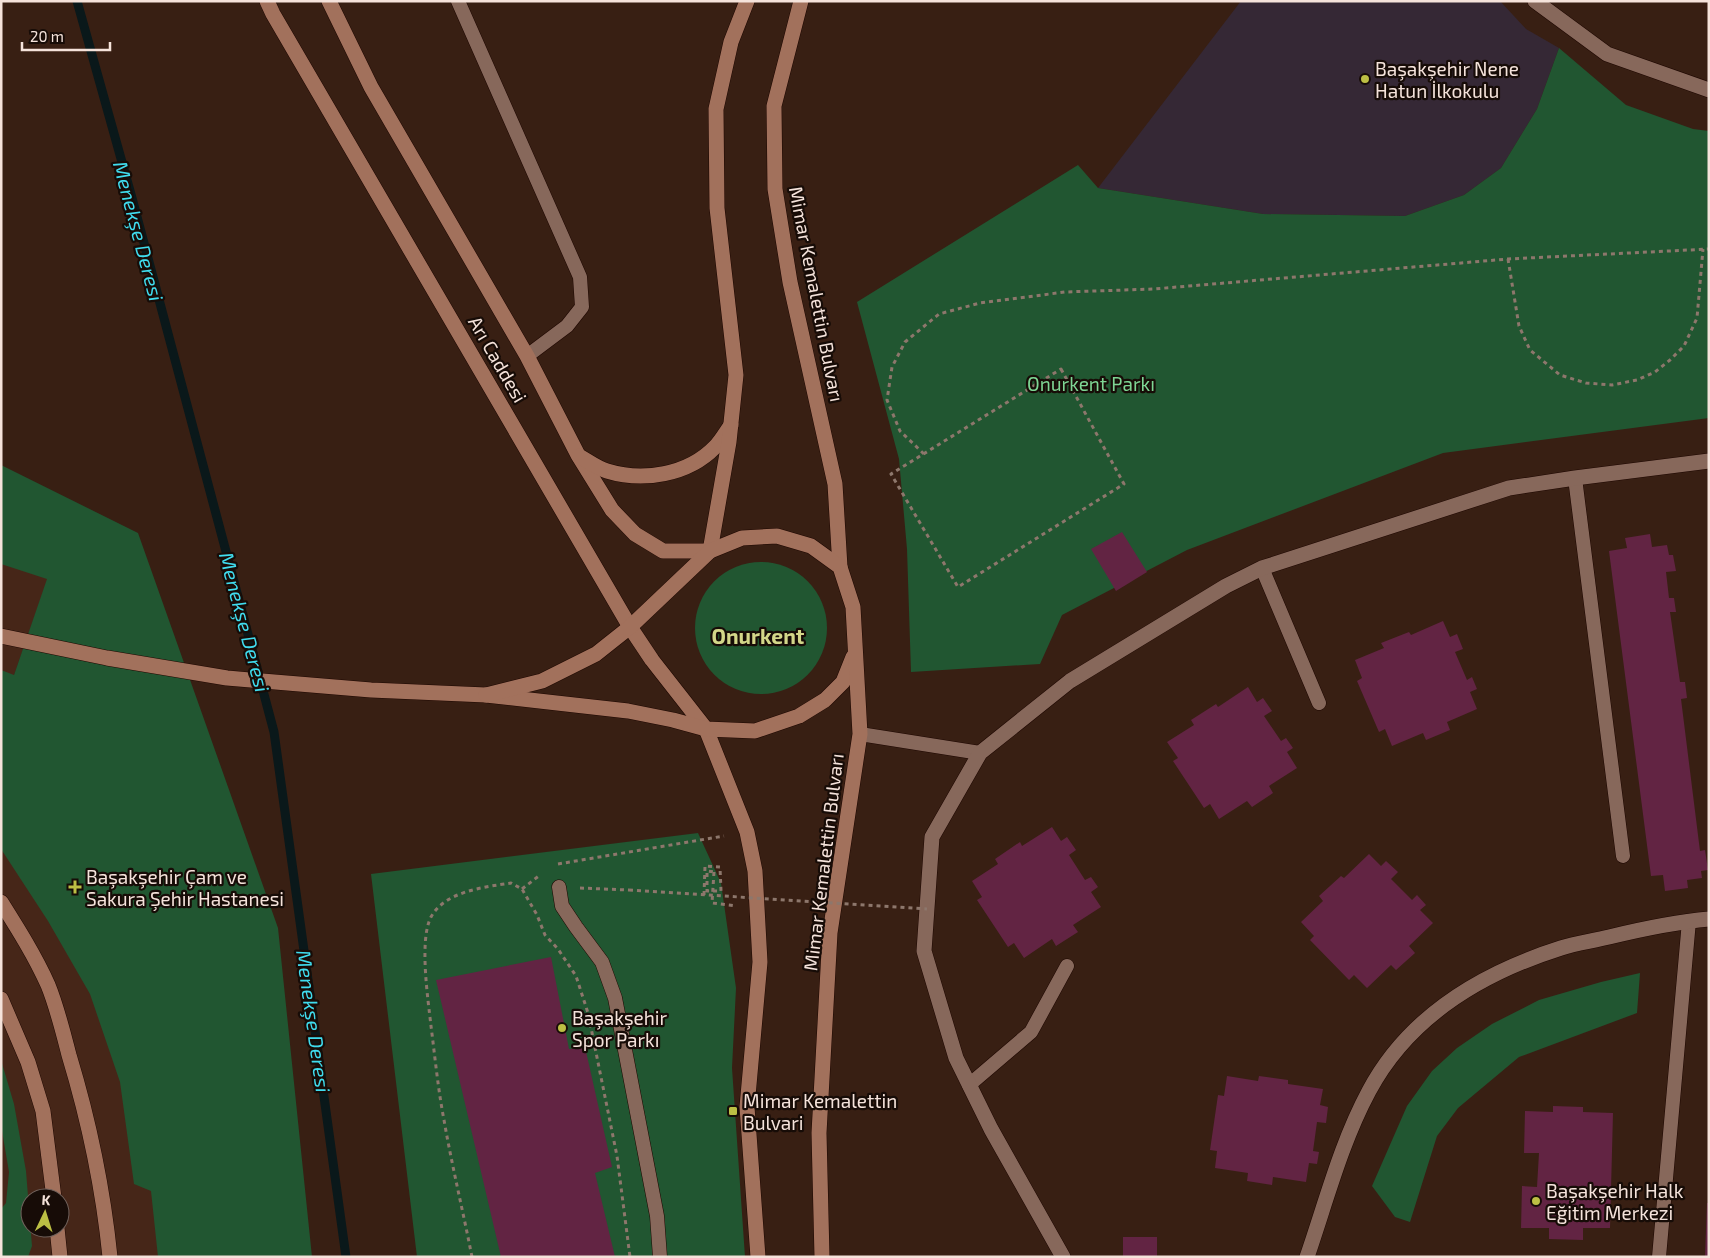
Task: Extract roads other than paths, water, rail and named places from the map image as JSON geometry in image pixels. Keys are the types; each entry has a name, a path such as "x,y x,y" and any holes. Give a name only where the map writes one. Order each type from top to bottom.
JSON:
{"main road":[{"name":"Arı Caddesi","path":"267,1 630,627 652,660 706,729"},
{"name":"Arı Caddesi","path":"329,1 371,87 527,356 578,455 612,510 635,534 663,551 710,551"},
{"path":"710,551 729,442 736,375 717,208 716,109 731,42 746,1"},
{"name":"Mimar Kemalettin Bulvarı","path":"801,1 774,106 775,189 790,282 835,484 840,567 853,607 860,734 830,933 819,1133 822,1257"},
{"path":"578,455 605,471 636,476 670,473 692,464 715,447 731,424"},
{"path":"486,695 542,681 596,654 630,627 710,551 742,538 777,536 811,546 840,567"},
{"path":"1,636 107,658 227,678 371,690 486,695 628,711 674,720 706,729 755,731 799,716 825,700 843,682 856,651"},
{"path":"706,729 747,832 756,871 760,962 747,1108 758,1257"},
{"path":"1,902 26,942 48,986 64,1037 88,1121 96,1158 110,1257"},
{"path":"1,999 28,1062 43,1111 53,1188"},
{"path":"58,1238 60,1257"}],"street":[{"path":"1536,1 1607,54 1709,90"},
{"path":"1063,1257 991,1129 956,1058 924,951 932,837 980,753 1070,681 1226,586 1262,568 1510,488 1709,461"},
{"path":"1307,1257 1352,1128 1370,1090 1388,1062 1415,1029 1440,1007 1475,984 1516,964 1562,947 1669,923 1709,919"}],"lane":[{"path":"458,1 580,276 582,307 567,326 527,356"},
{"path":"1575,478 1623,856"},
{"path":"1262,568 1319,703"},
{"path":"860,734 980,753"},
{"path":"558,887 562,906 602,962 615,998 657,1216 660,1257"},
{"path":"1659,1257 1689,921"},
{"path":"969,1085 1031,1032 1067,966"}],"waterway":[{"name":"Menekşe Deresi","path":"77,1 132,198 274,732 346,1257"}],"place":[{"name":"Başakşehir Nene Hatun İlkokulu","path":"1365,79"},
{"name":"Başakşehir Çam ve Sakura Şehir Hastanesi","path":"75,887"},
{"name":"Başakşehir Spor Parkı","path":"562,1028"},
{"name":"Mimar Kemalettin Bulvari","path":"733,1111"},
{"name":"Başakşehir Halk Eğitim Merkezi","path":"1536,1201"}],"district":[{"name":"Onurkent","path":"758,635"}],"park label":[{"name":"Onurkent Parkı","path":"1091,383"}]}
